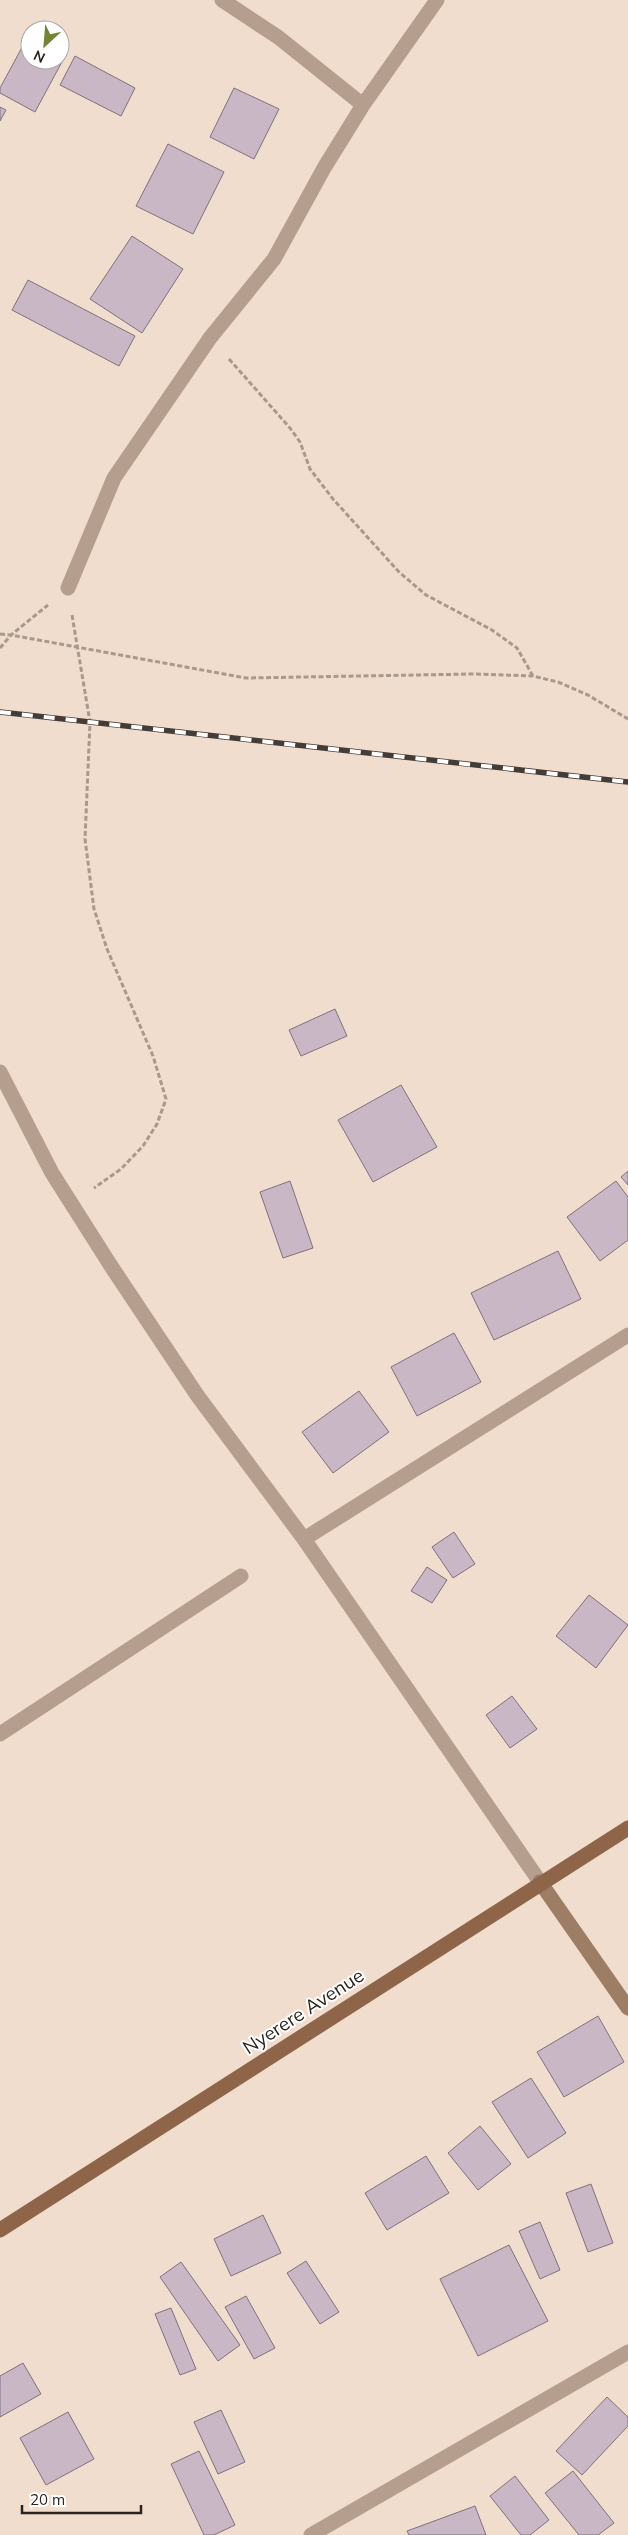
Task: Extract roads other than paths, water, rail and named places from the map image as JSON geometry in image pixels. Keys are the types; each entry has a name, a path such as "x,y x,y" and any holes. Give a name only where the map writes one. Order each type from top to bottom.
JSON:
{"main road":[{"name":"Nyerere Avenue","path":"0,2230 540,1882 628,1828"}],"street":[{"path":"222,0 278,38 363,105"},
{"path":"68,588 114,478 210,338 274,259 324,168 363,105 437,0"},
{"path":"0,1072 52,1173 197,1395 304,1540 628,2008"},
{"path":"304,1540 628,1334"},
{"path":"0,1734 241,1576"},
{"path":"311,2535 628,2352"}],"railway":[{"path":"0,712 628,782"}]}
